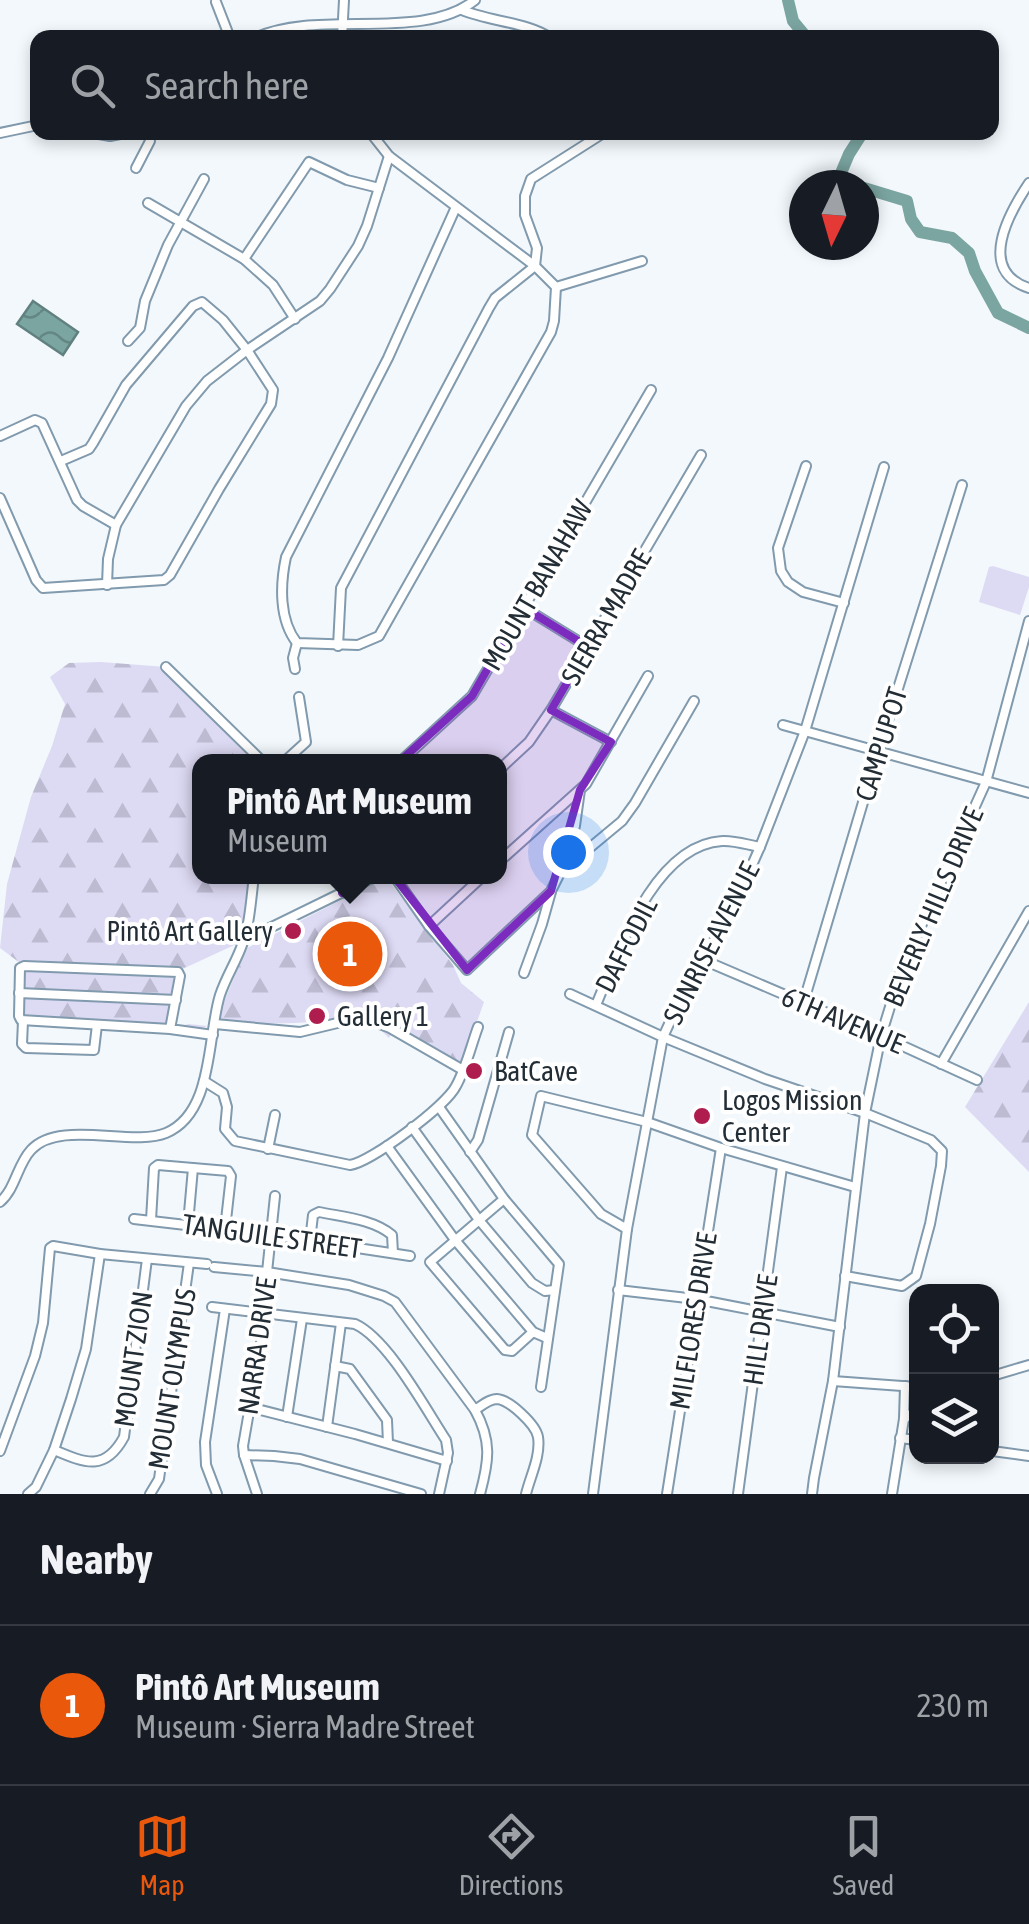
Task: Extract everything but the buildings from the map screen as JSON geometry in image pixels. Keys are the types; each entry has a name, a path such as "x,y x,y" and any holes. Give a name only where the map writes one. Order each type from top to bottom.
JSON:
{"street":[{"path":"341,30 344,0"},
{"path":"279,30 424,20 462,10 475,0"},
{"path":"216,2 227,30"},
{"path":"462,10 533,30"},
{"path":"0,133 30,127"},
{"path":"136,168 150,140"},
{"path":"376,140 389,156 535,266 556,287 554,321 379,636 358,645 297,643 287,631 282,585 286,558 388,358 456,207"},
{"path":"338,646 341,588 495,298 535,266 537,248 524,215 524,196 532,179 593,140"},
{"path":"107,584 116,525 186,406 207,381 320,301 358,246 389,156"},
{"path":"244,260 309,162 347,180 379,188"},
{"path":"128,341 140,328 145,301 180,220 204,179"},
{"path":"1029,184 1000,238 1002,268 1016,284 1029,288"},
{"path":"148,203 244,260 273,285 294,319"},
{"path":"556,287 642,261"},
{"path":"0,498 43,588 164,580 170,576 272,404 273,390 247,350 202,302 193,306 126,385 89,448 61,461"},
{"name":"MOUNT BANAHAW","path":"409,754 472,696 651,390"},
{"path":"0,436 35,420 42,422 77,500 116,525"},
{"name":"SIERRA MADRE","path":"507,762 529,742 551,710 701,456"},
{"path":"806,466 778,548 781,570 788,582 803,592 844,603"},
{"name":"SUNRISE AVENUE","path":"593,1494 627,1229 663,1038 686,987 708,962 716,935 730,915 806,731 884,467"},
{"name":"CAMPUPOT","path":"803,1004 962,485"},
{"path":"523,607 588,647"},
{"name":"BEVERLY HILLS DRIVE","path":"812,1494 833,1381 865,1113 881,1036 902,968 986,782 1029,621"},
{"path":"295,669 297,643"},
{"path":"166,667 255,754"},
{"path":"507,856 586,784 648,676"},
{"path":"293,754 306,742 299,696"},
{"path":"560,873 622,820 694,701"},
{"path":"551,710 611,742"},
{"path":"783,724 1029,793"},
{"path":"524,973 575,826 580,790"},
{"name":"DAFFODIL","path":"596,1005 632,920 680,856 723,840 760,847"},
{"path":"0,1202 11,1191 30,1150 44,1141 90,1134 149,1138 169,1132 186,1117 204,1081 221,991 243,942 253,884"},
{"path":"342,893 344,884"},
{"path":"243,942 360,884"},
{"path":"400,884 465,970 552,891"},
{"path":"429,926 474,884"},
{"path":"941,1064 1029,911"},
{"name":"6TH AVENUE","path":"708,962 977,1080"},
{"path":"97,1025 94,1050 26,1048 22,1044 20,970 24,966 176,972 180,976 170,1028"},
{"path":"19,993 176,1000"},
{"path":"570,994 663,1038 931,1140 942,1151 930,1224 916,1276 902,1286 845,1276"},
{"path":"215,1024 300,1032 354,1019 368,1020 390,1028 462,1070"},
{"path":"23,1021 170,1028 213,1035"},
{"path":"204,1081 226,1099 225,1129 231,1139 350,1166 386,1146 455,1090 478,1027"},
{"path":"470,1152 478,1140 509,1032"},
{"path":"627,1229 601,1214 532,1135 542,1096 647,1122 855,1187"},
{"path":"440,1106 504,1199 558,1264 541,1387"},
{"path":"268,1149 276,1115"},
{"path":"412,1127 479,1220 532,1283 545,1291 555,1290"},
{"path":"386,1146 455,1240 532,1332 548,1338"},
{"name":"MILFLORES DRIVE","path":"667,1494 721,1148"},
{"path":"151,1220 154,1168 158,1164 193,1168 230,1173 225,1229"},
{"name":"HILL DRIVE","path":"738,1494 782,1167"},
{"path":"188,1224 193,1168"},
{"name":"NARRA DRIVE","path":"257,1494 243,1446 266,1314 275,1196"},
{"path":"504,1199 430,1262 505,1350 512,1350 532,1332"},
{"path":"310,1241 313,1216 319,1212 375,1224 392,1235 393,1253"},
{"name":"TANGUILE STREET","path":"134,1219 410,1256"},
{"path":"0,1451 35,1356 45,1310 48,1250 54,1246 350,1285 395,1302 484,1427 488,1466 480,1494"},
{"path":"28,1494 54,1450 86,1349 100,1254"},
{"name":"MOUNT ZION","path":"54,1450 81,1461 102,1460 114,1454 124,1437 147,1258"},
{"name":"MOUNT OLYMPUS","path":"150,1494 159,1480 190,1263"},
{"path":"618,1290 696,1299 840,1327"},
{"path":"212,1307 355,1324 367,1330 382,1344 446,1440 446,1461 438,1494"},
{"path":"217,1494 206,1465 205,1442 225,1309"},
{"path":"288,1417 302,1320"},
{"path":"326,1427 341,1323"},
{"path":"999,1374 1029,1365"},
{"path":"335,1366 350,1368 378,1407 388,1424 388,1443"},
{"path":"833,1381 909,1387"},
{"path":"892,1494 905,1386"},
{"path":"475,1410 496,1399 507,1403 534,1426 538,1451 526,1494"},
{"path":"249,1407 446,1461"},
{"path":"904,1419 909,1415"},
{"path":"900,1438 909,1439"},
{"path":"999,1452 1029,1456"},
{"path":"244,1455 300,1460 421,1494"}],"highlighted area":[{"path":"523,607 588,647 551,710 611,742 580,790 551,891 467,970 389,870 342,893 355,802 472,696"}],"green space":[{"path":"989,567 1029,577 1020,615 979,602"},
{"path":"69,663 166,667 256,754 192,754 192,884 253,884 243,941 176,972 171,1028 189,1024 208,1026 191,1032 19,1016 24,966 0,948 7,884 31,797 65,704 50,677"},
{"path":"372,884 391,884 453,965 461,983 484,1002 460,1069 395,1027 389,1038 359,1013 289,1023 219,1020 247,948"},
{"path":"1029,1002 1029,1172 965,1107"}],"water":[{"path":"33,301 78,332 63,355 17,324"}],"waterway":[{"path":"788,0 793,21 800,30"},
{"path":"842,170 858,140"},
{"path":"879,193 907,201 911,219 920,232 952,238 969,253 998,313 1029,328"}],"place":[{"name":"Pintô Art Gallery","path":"293,931"},
{"name":"Pintô Art Museum","path":"350,954"},
{"name":"Gallery 1","path":"317,1016"},
{"name":"BatCave","path":"474,1071"},
{"name":"Logos Mission Center","path":"702,1116"}]}
